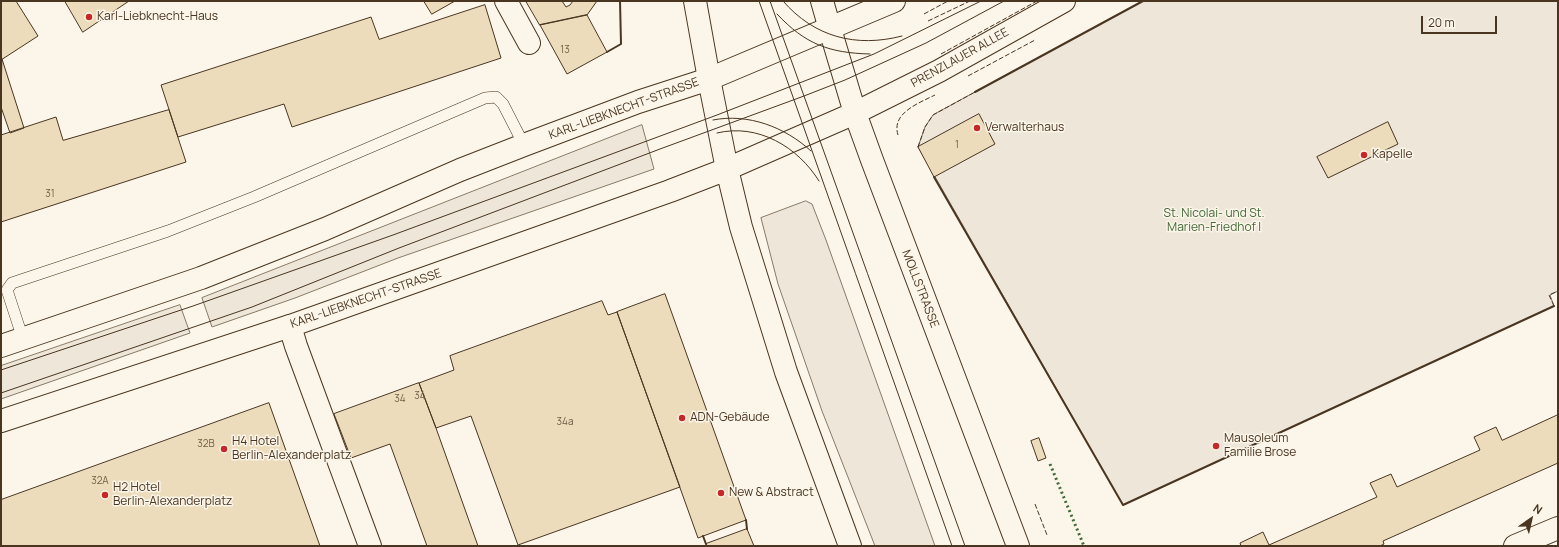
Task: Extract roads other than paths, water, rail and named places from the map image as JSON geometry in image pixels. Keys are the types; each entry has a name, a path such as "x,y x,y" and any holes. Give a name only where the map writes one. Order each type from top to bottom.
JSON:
{"main road":[{"path":"506,1 529,43"},
{"path":"695,1 727,169 740,222 786,372 850,546"},
{"name":"MOLLSTRASSE","path":"822,1 855,113 1018,546"},
{"path":"830,29 894,1"},
{"name":"PRENZLAUER ALLEE","path":"727,169 855,113 939,71 1064,1"},
{"name":"KARL-LIEBKNECHT-STRASSE","path":"1,346 201,278 326,229 460,170 638,102 709,79 830,29"},
{"name":"KARL-LIEBKNECHT-STRASSE","path":"1,421 290,326 670,191 727,169"},
{"path":"290,326 370,546"},
{"path":"1515,546 1558,528"}],"lane":[{"path":"23,339 7,290 12,283 182,225 254,197 485,98 496,97 503,104 524,145"}],"tram line":[{"path":"759,1 952,546"},
{"path":"770,1 965,546"},
{"path":"783,1 808,23 822,31 837,36 852,40 868,41 902,36"},
{"path":"1,370 193,306 393,235 717,115 874,54 981,1"},
{"path":"1,393 252,307 399,248 845,80 926,43 1004,1"},
{"path":"777,14 798,33 819,45 842,52 870,54"},
{"path":"713,120 726,118 753,120 790,135 811,151"},
{"path":"717,133 732,131 747,132 776,140 800,158 819,181"}],"place":[{"name":"Karl-Liebknecht-Haus","path":"89,17"},
{"name":"Verwalterhaus","path":"977,128"},
{"name":"Kapelle","path":"1364,155"},
{"name":"ADN-Gebäude","path":"682,418"},
{"name":"Mausoleum Familie Brose","path":"1216,446"},
{"name":"H4 Hotel Berlin-Alexanderplatz","path":"224,449"},
{"name":"New & Abstract","path":"721,493"},
{"name":"H2 Hotel Berlin-Alexanderplatz","path":"105,495"}],"park label":[{"name":"St. Nicolai- und St. Marien-Friedhof I","path":"1214,221"}]}
